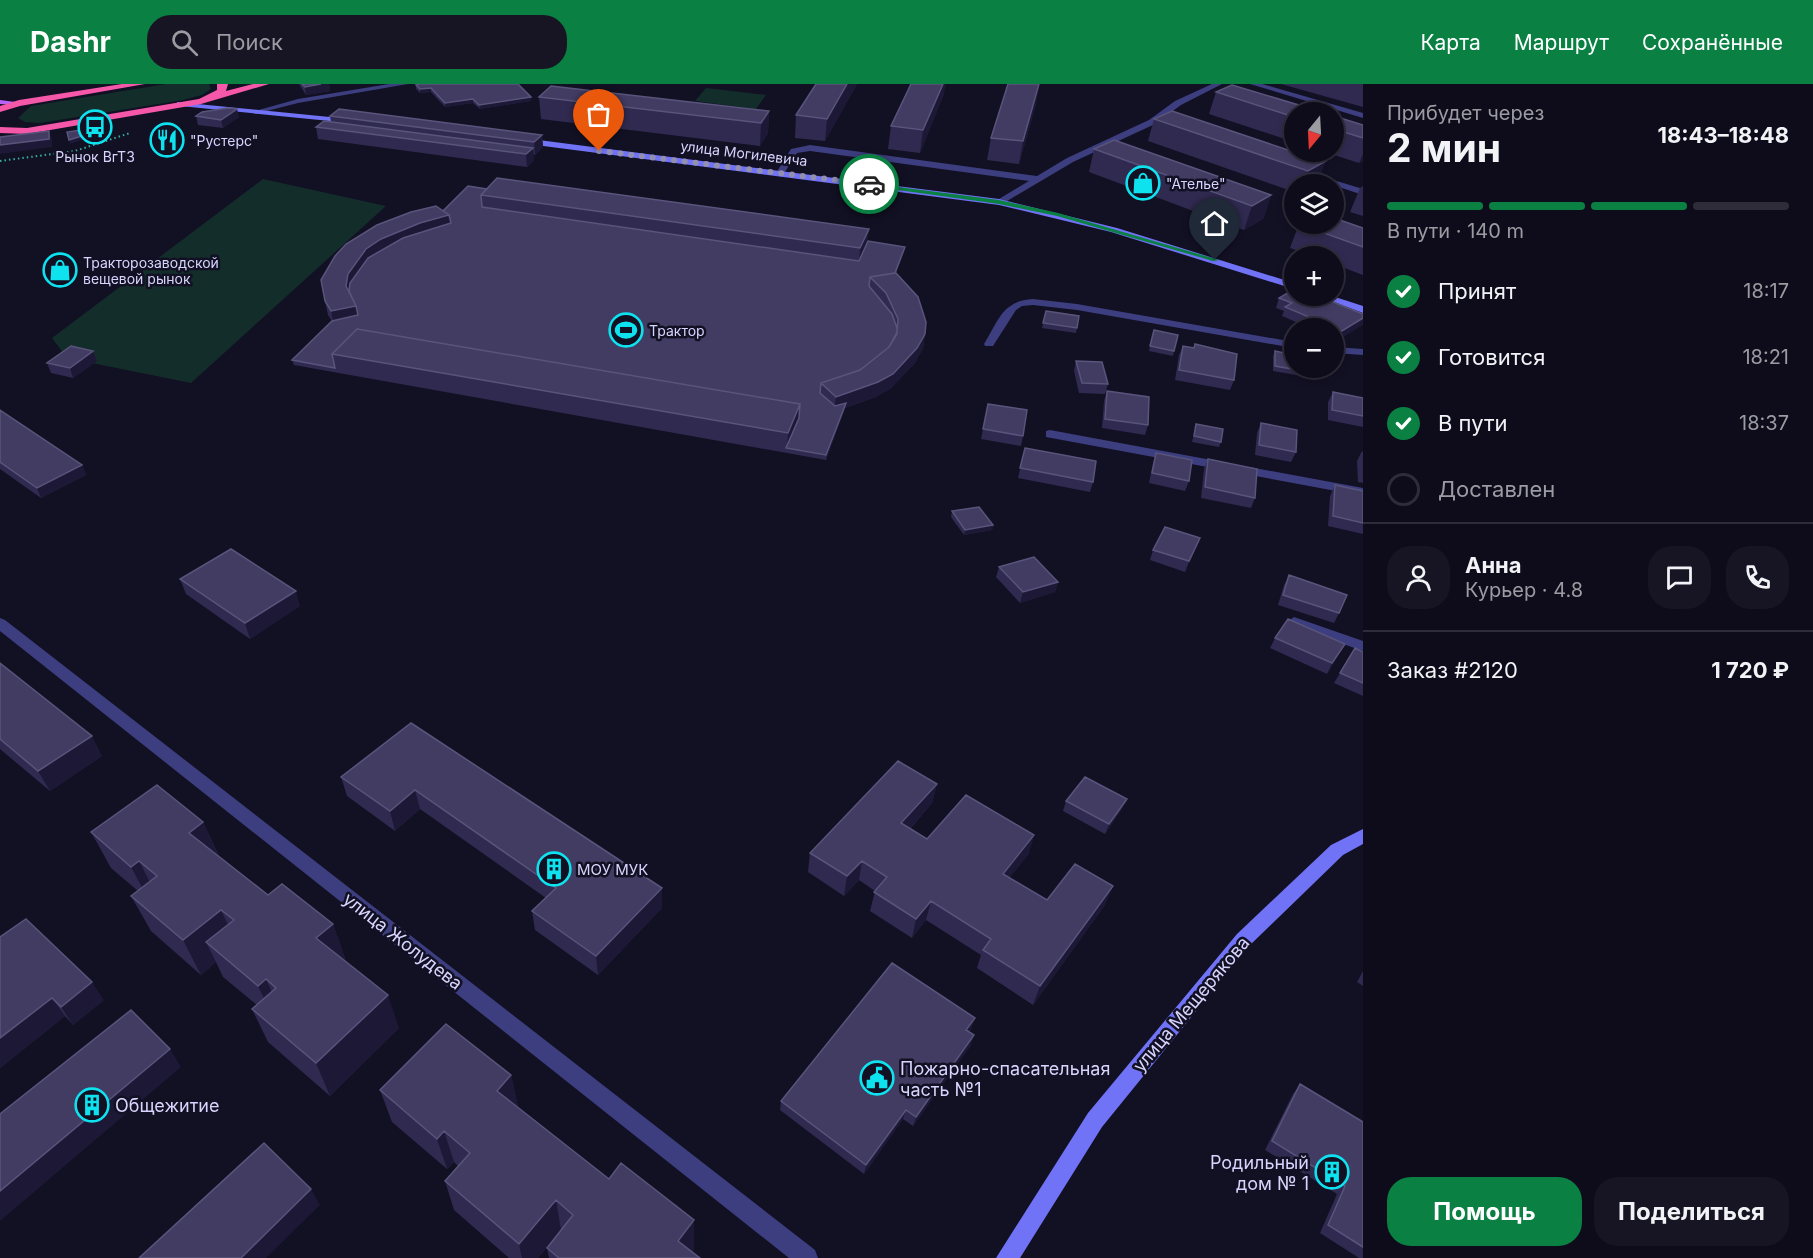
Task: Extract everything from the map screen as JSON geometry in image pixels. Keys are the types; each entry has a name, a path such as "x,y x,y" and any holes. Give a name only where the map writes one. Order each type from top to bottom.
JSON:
{"highway":[{"path":"0,109 19,103 140,84"},
{"path":"201,101 221,92 224,86 222,84"},
{"path":"0,138 27,131 201,101 264,84"},
{"path":"0,130 27,131"}],"main road":[{"path":"0,102 19,103"}],"street":[{"path":"255,112 298,101 404,84"},
{"path":"999,202 1070,160 1152,122 1178,103 1218,84"},
{"path":"1254,84 1363,116"},
{"path":"180,104 365,122"},
{"path":"1152,122 1164,126"},
{"name":"улица Могилевича","path":"517,141 780,172 999,202 1114,230 1284,283"},
{"path":"780,172 794,151 810,148 981,170 1037,180"},
{"path":"1286,166 1363,192"},
{"path":"989,344 1012,308 1019,303 1033,302 1077,307 1284,343"},
{"path":"1344,303 1363,310"},
{"path":"1344,351 1363,352"},
{"path":"1050,434 1363,492"},
{"path":"1294,622 1363,646"},
{"name":"улица Жолудева","path":"0,623 807,1258"},
{"name":"улица Мещерякова","path":"1007,1258 1095,1120 1243,940 1337,850 1363,836"}],"path":[{"path":"0,162 75,151 135,132"}],"green space":[{"path":"166,84 209,84 211,89 202,95 183,100 40,123 25,122 18,118 31,106"},
{"path":"706,88 766,95 756,109 695,101"},
{"path":"263,179 386,206 191,383 67,358 52,338"}],"building":[{"path":"302,84 321,84 305,87"},
{"path":"518,84 531,97 479,105 473,99 445,103 431,88 420,89 416,85"},
{"path":"816,84 847,84 827,119 796,115"},
{"path":"911,84 943,84 923,130 891,126"},
{"path":"1008,84 1039,84 1023,141 991,138"},
{"path":"1232,85 1289,102 1284,102 1284,114 1216,92"},
{"path":"551,86 769,111 761,123 539,97"},
{"path":"237,109 221,120 196,116 202,112"},
{"path":"339,109 542,135 534,142 330,116"},
{"path":"1172,111 1284,149 1284,162 1324,162 1308,171 1154,119"},
{"path":"1344,119 1363,125 1363,138 1344,132"},
{"path":"324,121 533,148 526,154 316,127"},
{"path":"87,129 88,134 69,140 67,132"},
{"path":"49,131 49,139 0,145 0,137"},
{"path":"1114,140 1271,195 1252,206 1094,149"},
{"path":"497,178 869,229 860,248 481,195"},
{"name":"Трактор","path":"468,186 487,189 481,195 482,207 859,261 868,241 905,247 895,273 870,277 869,286 892,314 897,334 889,347 860,370 821,383 820,393 835,406 846,403 826,455 786,448 799,418 800,404 357,329 332,354 335,368 292,360 332,321 358,315 349,291 350,283 368,258 403,238 451,223 449,215 443,211"},
{"path":"436,206 449,215 420,223 381,239 366,249 348,274 346,286 356,306 331,311 325,301 321,280 335,256 346,244 377,225 411,212"},
{"path":"1344,221 1363,228 1363,247 1327,234 1344,234"},
{"path":"896,273 918,297 926,322 925,334 917,348 893,374 878,382 836,397 821,383 860,370 889,347 897,332 898,319 886,293 870,277"},
{"path":"1343,306 1363,314 1363,318 1344,330 1344,318 1311,318 1285,307"},
{"path":"1046,311 1079,316 1077,328 1043,323"},
{"path":"357,329 800,404 788,433 332,354"},
{"path":"1154,330 1178,335 1174,351 1150,346"},
{"path":"1195,344 1237,354 1234,380 1179,370 1183,346 1194,348"},
{"path":"71,346 93,351 70,368 47,363"},
{"path":"1275,351 1284,353 1284,368 1275,366"},
{"path":"1076,361 1102,362 1108,384 1082,383"},
{"path":"1107,391 1149,397 1148,425 1105,419"},
{"path":"1333,392 1363,398 1363,416 1332,410"},
{"path":"988,404 1027,410 1023,436 983,429"},
{"path":"0,410 82,465 37,488 0,462"},
{"path":"1261,423 1297,430 1296,452 1259,445"},
{"path":"1196,424 1223,429 1221,442 1194,436"},
{"path":"1025,448 1096,461 1093,482 1020,468"},
{"path":"1156,453 1192,460 1189,481 1152,473"},
{"path":"1208,459 1257,469 1255,498 1205,487"},
{"path":"1335,485 1363,491 1363,523 1333,516"},
{"path":"979,507 993,525 965,530 952,511"},
{"path":"1165,527 1200,538 1189,561 1153,550"},
{"path":"231,549 296,591 245,623 180,579"},
{"path":"1034,557 1058,582 1023,592 999,567"},
{"path":"1289,575 1347,595 1339,613 1283,595"},
{"path":"1288,619 1345,644 1332,663 1275,638"},
{"path":"1355,648 1363,652 1363,683 1340,673"},
{"path":"0,663 92,736 38,771 0,739"},
{"name":"МОУ МУК","path":"411,723 662,888 596,956 532,911 556,888 415,790 390,811 341,777"},
{"path":"898,761 937,784 901,823 927,839 966,795 1034,835 1003,874 1047,900 1075,864 1113,886 1040,986 983,950 991,939 931,901 916,919 874,892 887,877 862,861 847,876 810,853"},
{"path":"1085,777 1127,799 1109,824 1066,801"},
{"path":"157,785 203,822 189,833 268,895 282,884 333,924 316,938 388,995 316,1063 252,1009 276,988 266,979 258,986 206,942 234,920 221,910 183,940 131,896 157,876 139,861 131,867 91,832"},
{"path":"26,919 92,982 61,1007 52,998 0,1038 0,937"},
{"name":"Пожарно-спасательная часть №1","path":"892,963 975,1018 966,1030 974,1035 916,1117 906,1110 866,1165 781,1101"},
{"path":"131,1010 170,1049 0,1191 0,1114"},
{"path":"446,1024 511,1075 497,1091 609,1179 621,1163 694,1220 678,1241 700,1258 559,1258 547,1248 573,1215 556,1200 519,1244 445,1181 470,1153 444,1131 437,1139 380,1090"},
{"name":"Родильный дом № 1","path":"1300,1084 1363,1122 1363,1247 1328,1225 1345,1186 1272,1141"},
{"path":"264,1143 311,1189 241,1258 139,1258"}],"way so far":[{"path":"599,151 869,184"}],"place":[{"name":"Рынок ВгТЗ","path":"95,127"},
{"name":"\"Рустерс\"","path":"167,140"},
{"name":"\"Ателье\"","path":"1143,183"},
{"name":"Тракторозаводской вещевой рынок","path":"60,270"},
{"name":"Трактор","path":"626,330"},
{"name":"МОУ МУК","path":"554,869"},
{"name":"Пожарно-спасательная часть №1","path":"877,1078"},
{"name":"Общежитие","path":"92,1105"},
{"name":"Родильный дом № 1","path":"1332,1172"}],"route":[{"path":"869,184 999,202 1114,230 1215,260"}]}
